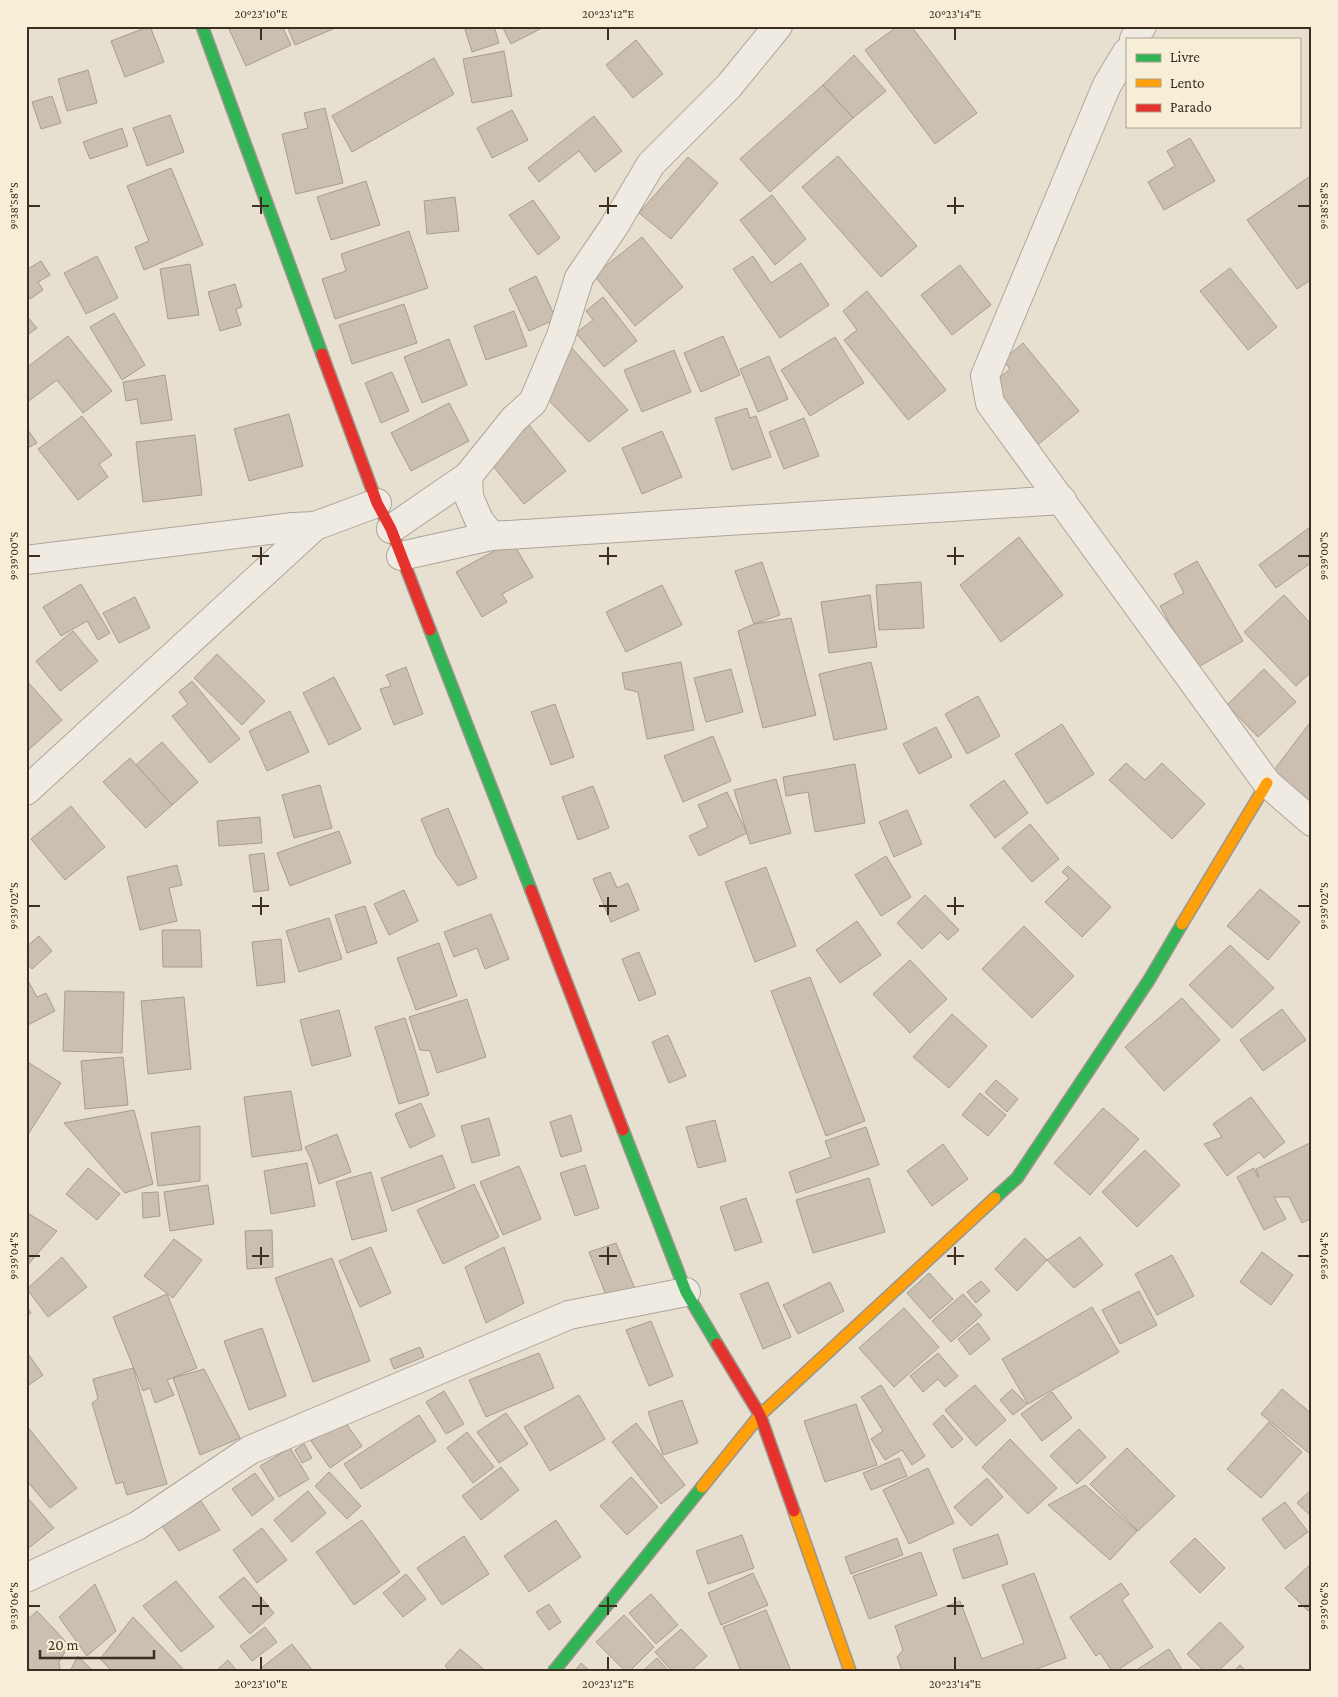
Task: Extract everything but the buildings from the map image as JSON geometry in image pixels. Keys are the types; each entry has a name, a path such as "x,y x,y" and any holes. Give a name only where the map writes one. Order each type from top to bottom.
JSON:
{"street":[{"path":"202,26 377,503 401,556 686,1292 760,1416 850,1671"},
{"path":"390,529 468,476 514,419 532,402 561,336 579,278 613,228 651,164 729,86 778,26"},
{"path":"1135,38 1142,26"},
{"path":"1126,54 1107,85 985,376 990,403 1267,783 1312,822"},
{"path":"468,476 469,497 479,520 491,536"},
{"path":"401,556 491,536 1062,500"},
{"path":"26,560 293,527 316,526 377,503"},
{"path":"26,791 316,526"},
{"path":"554,1671 760,1416 1017,1178 1149,980 1267,783"},
{"path":"26,1578 137,1526 250,1450 569,1315 686,1292"}],"traffic: fast":[{"path":"202,26 322,354"},
{"path":"430,630 531,890"},
{"path":"995,1198 1017,1178 1149,980 1182,924"},
{"path":"623,1130 686,1292 717,1344"},
{"path":"554,1671 702,1487"}],"traffic: slow":[{"path":"1182,924 1267,783"},
{"path":"702,1487 760,1415 995,1198"},
{"path":"794,1511 850,1671"}],"traffic: jam":[{"path":"322,354 377,503 391,529 430,630"},
{"path":"531,890 623,1130"},
{"path":"717,1344 760,1415 794,1511"}]}
